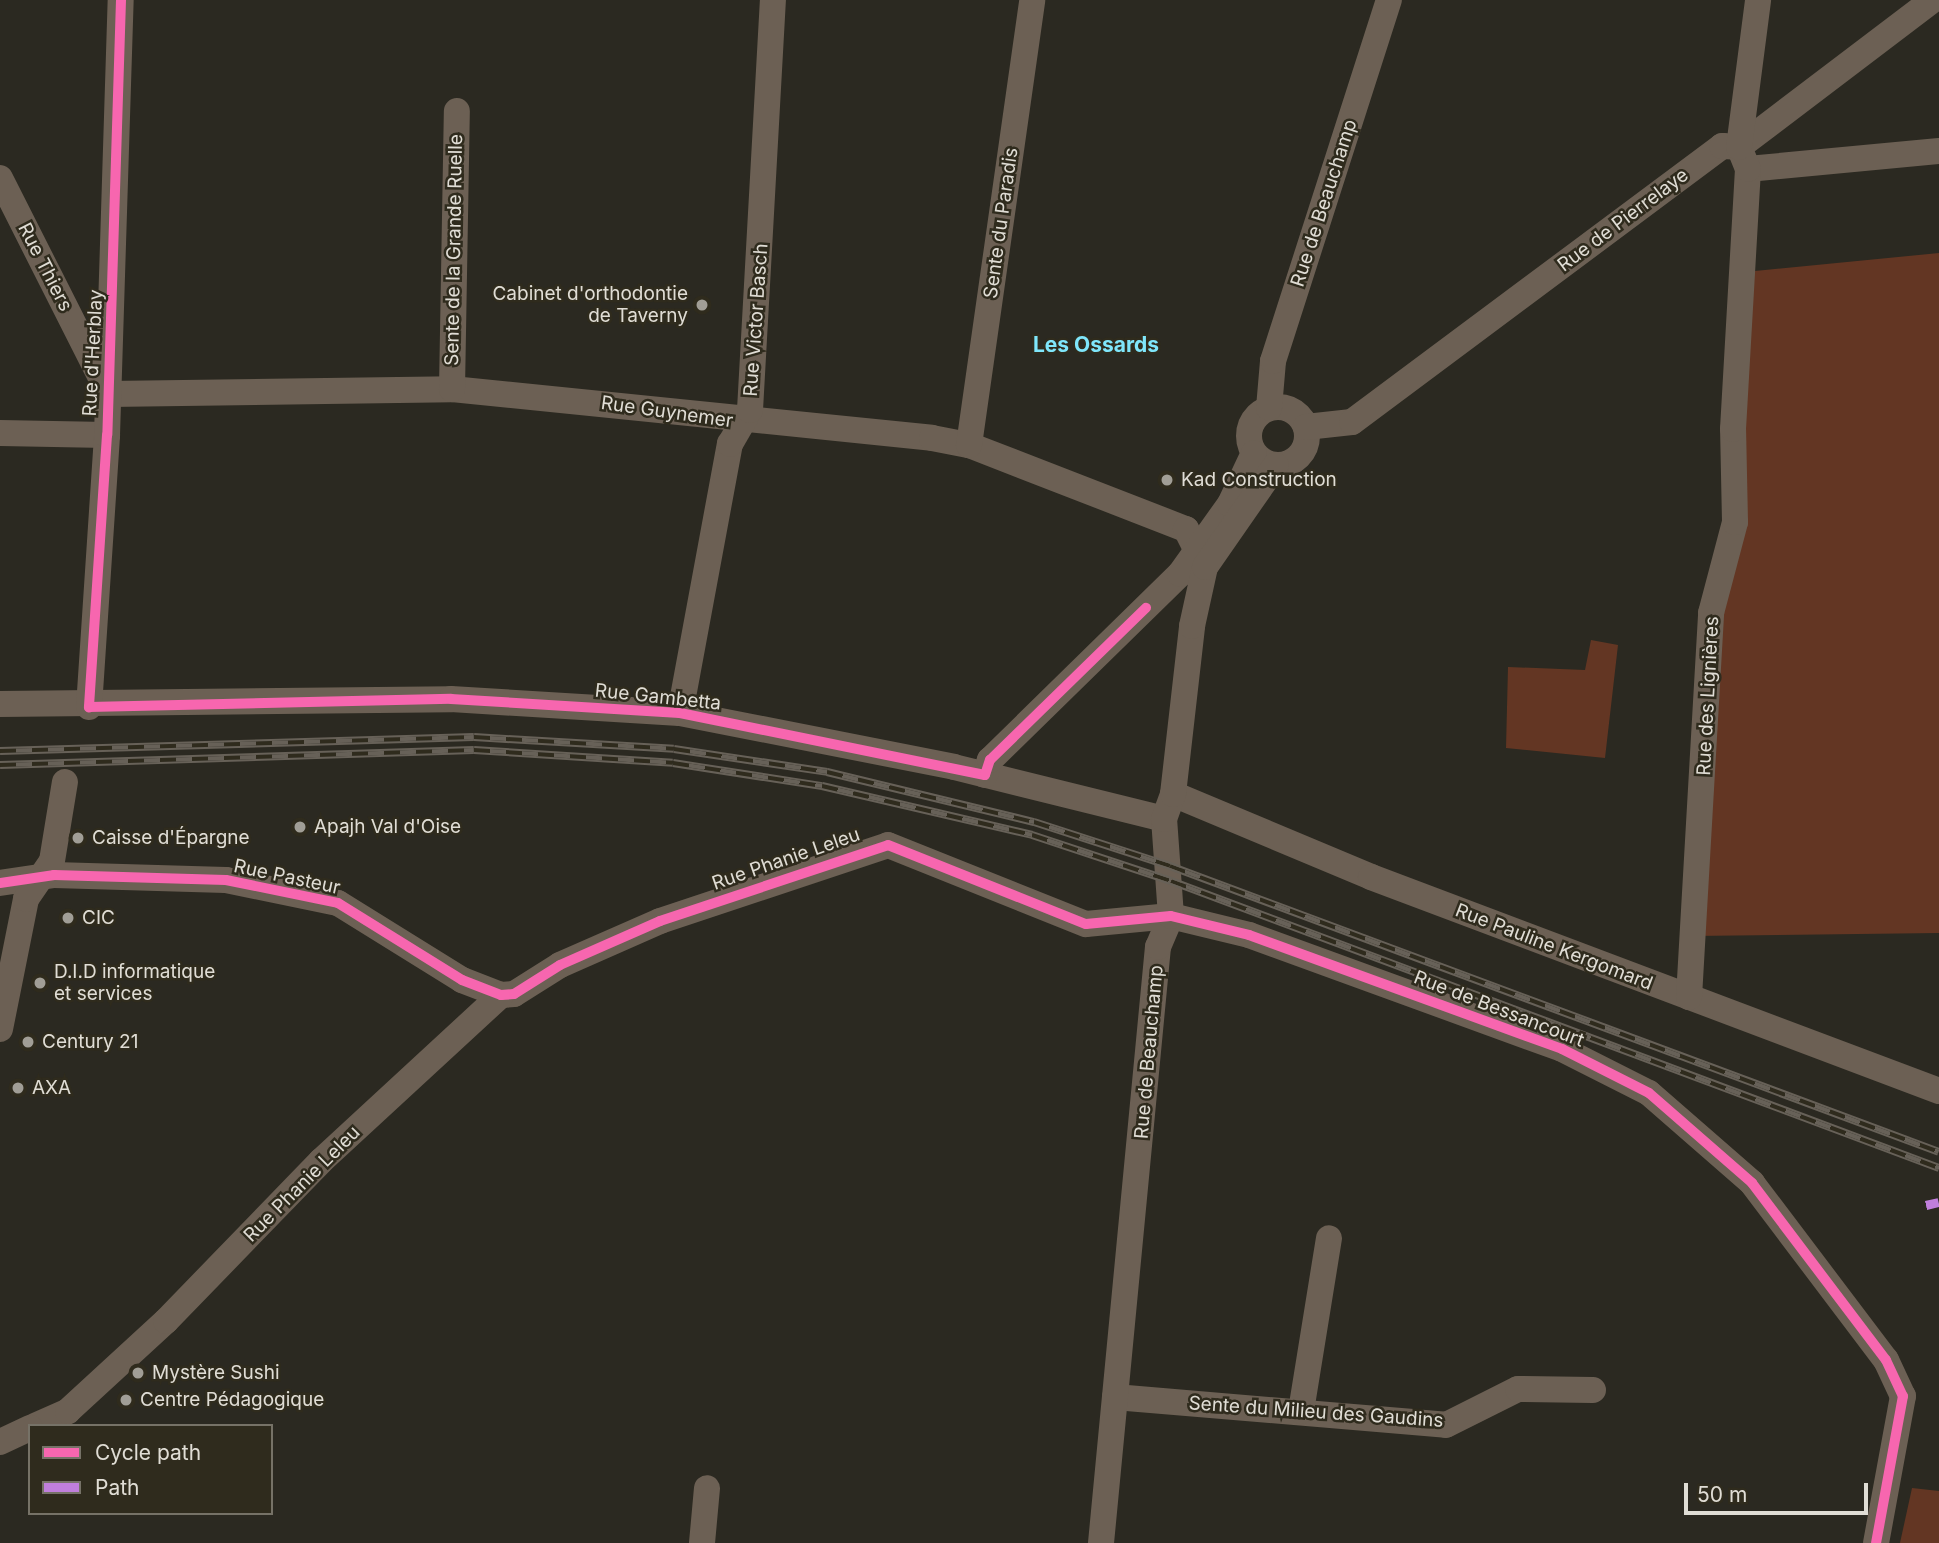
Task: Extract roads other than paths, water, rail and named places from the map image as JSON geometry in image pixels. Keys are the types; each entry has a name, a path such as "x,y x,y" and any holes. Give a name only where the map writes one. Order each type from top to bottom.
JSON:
{"street":[{"name":"Rue d'Herblay","path":"89,707 109,394 121,0"},
{"name":"Rue Victor Basch","path":"680,713 730,444 750,410 773,0"},
{"name":"Sente du Paradis","path":"969,445 1032,0"},
{"name":"Rue de Beauchamp","path":"1269,408 1273,361 1389,0"},
{"name":"Rue des Lignières","path":"1689,998 1711,613 1735,522 1733,429 1743,158 1758,0"},
{"name":"Rue de Pierrelaye","path":"1306,427 1352,422 1721,146 1743,158 1933,0"},
{"name":"Sente de la Grande Ruelle","path":"452,389 457,111"},
{"path":"1743,158 1939,151"},
{"name":"Rue Thiers","path":"0,178 109,394"},
{"name":"Rue Guynemer","path":"109,394 452,389 660,408 743,423 969,445 1186,529 1201,559"},
{"path":"1269,408 1292,410 1306,427 1304,449 1297,458 1265,459 1251,422 1269,408"},
{"path":"0,433 107,435"},
{"name":"Rue de Beauchamp","path":"1101,1543 1158,947 1171,915 1164,819 1173,794 1201,559 1240,487 1265,459"},
{"path":"985,775 990,760 1146,608 1201,559"},
{"path":"1146,608 1170,600 1182,604 1192,626"},
{"name":"Rue Gambetta","path":"0,704 89,707 451,699 680,713 985,775 1164,819"},
{"path":"0,1029 26,899 44,878 65,782"},
{"name":"Rue Pauline Kergomard","path":"1173,794 1371,877 1939,1090"},
{"name":"Rue Phanie Leleu","path":"39,1424 68,1411 166,1321 321,1161 501,995 514,994 560,965 660,921 888,845 1086,924 1171,915"},
{"name":"Rue Pasteur","path":"0,883 44,878 226,880 338,903 462,980 501,995"},
{"name":"Rue de Bessancourt","path":"1171,915 1249,935 1562,1049 1649,1093 1697,1131 1752,1184 1815,1262 1886,1360 1903,1396 1876,1543"},
{"path":"1301,1411 1329,1238"},
{"name":"Sente du Milieu des Gaudins","path":"1115,1397 1446,1425 1518,1389 1592,1390"},
{"path":"0,1441 28,1429"},
{"path":"702,1543 707,1488"}],"railway":[{"path":"0,751 474,737 674,749 827,772 1034,822 1170,866 1939,1152"},
{"path":"0,765 474,750 673,763 822,786 1032,835 1171,881 1939,1168"}],"place":[{"name":"Cabinet d'orthodontie de Taverny","path":"702,305"},
{"name":"Kad Construction","path":"1167,480"},
{"name":"Apajh Val d'Oise","path":"300,827"},
{"name":"Caisse d'Épargne","path":"78,838"},
{"name":"CIC","path":"68,918"},
{"name":"D.I.D informatique et services","path":"40,983"},
{"name":"Century 21","path":"28,1042"},
{"name":"AXA","path":"18,1088"},
{"name":"Mystère Sushi","path":"138,1373"},
{"name":"Centre Pédagogique","path":"126,1400"}],"district":[{"name":"Les Ossards","path":"1096,345"}]}
